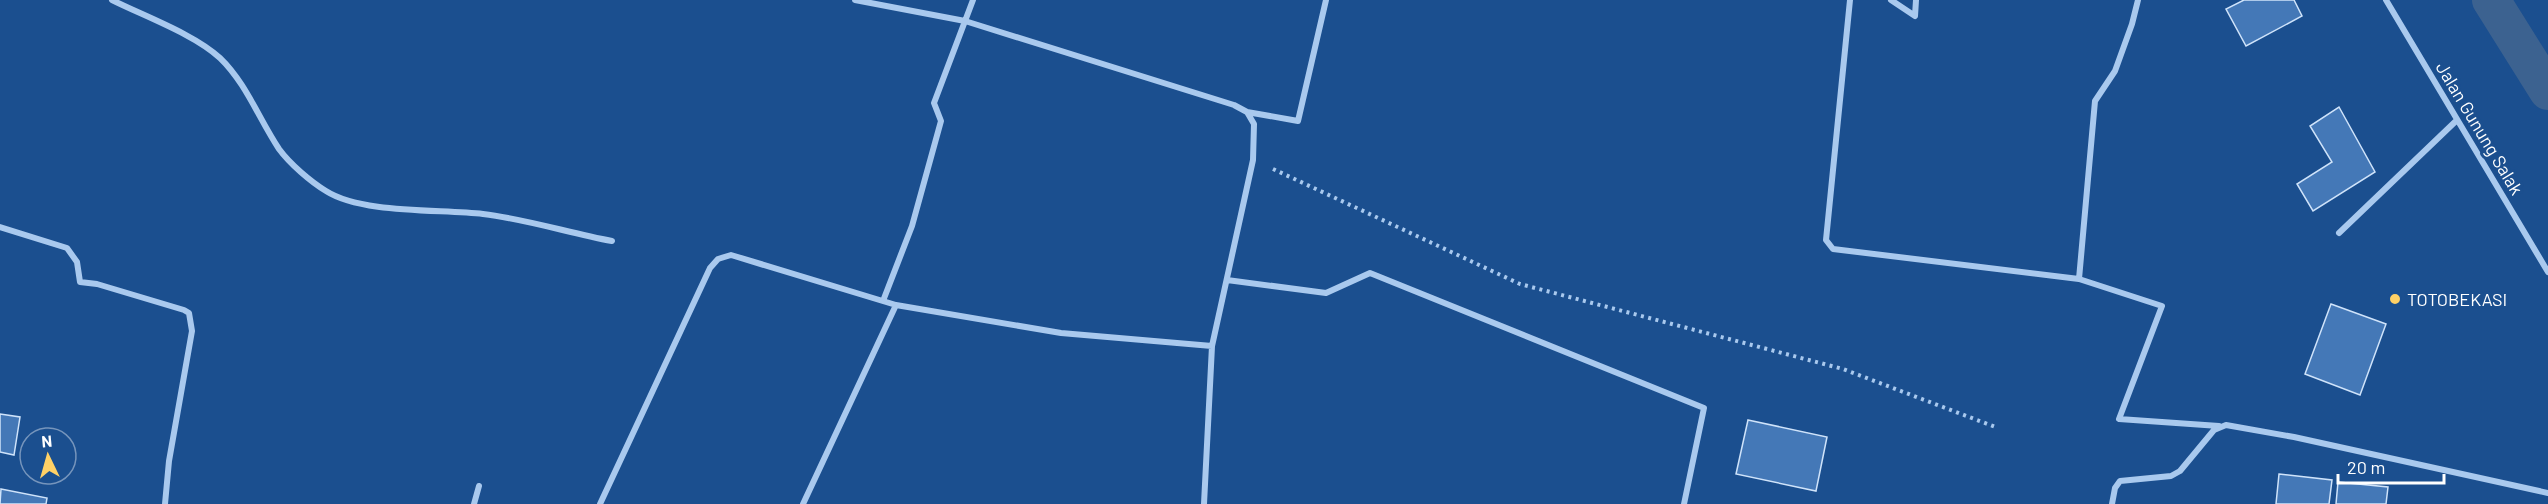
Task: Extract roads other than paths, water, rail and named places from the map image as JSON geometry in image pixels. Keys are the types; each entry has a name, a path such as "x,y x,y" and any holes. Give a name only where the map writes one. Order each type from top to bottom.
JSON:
{"street":[{"path":"112,0 198,42 219,57 234,74 261,114 280,150 327,192 350,201 373,206 485,214 612,241"},
{"path":"855,0 965,21 1234,105 1247,112 1298,121 1326,0"},
{"path":"884,301 912,225 941,121 934,103 973,0"},
{"path":"1850,0 1826,240 1828,246 1833,249 2079,279 2162,306 2119,419 2226,425 2294,437 2548,493"},
{"path":"1891,0 1915,16 1916,0"},
{"path":"2079,279 2096,101 2115,71 2138,0"},
{"name":"Jalan Gunung Salak","path":"2386,0 2548,272"},
{"path":"1204,504 1212,346 1253,160 1254,124 1247,112"},
{"path":"2339,233 2457,120"},
{"path":"0,227 67,248 78,262 80,282 97,284 184,310 189,314 192,332 169,461 165,504"},
{"path":"600,504 710,268 718,259 730,255 896,305 1061,333 1212,346"},
{"path":"1227,280 1326,293 1370,273 1704,408 1684,504"},
{"path":"803,504 896,305"},
{"path":"2112,504 2115,488 2120,481 2171,476 2180,471 2219,426"},
{"path":"474,504 479,486"}],"waterway":[{"path":"2491,0 2548,91"}],"place":[{"name":"TOTOBEKASI","path":"2395,299"}]}
